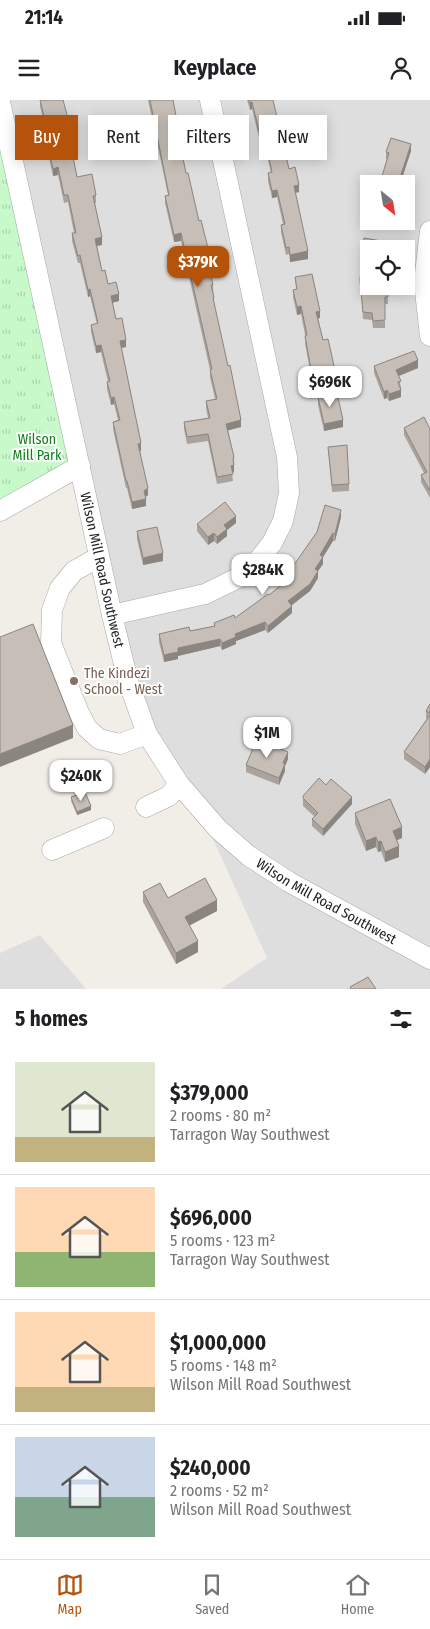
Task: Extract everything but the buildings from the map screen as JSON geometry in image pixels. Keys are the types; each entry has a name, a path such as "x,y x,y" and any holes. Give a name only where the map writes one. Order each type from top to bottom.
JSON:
{"street":[{"path":"112,615 205,594 238,578 257,562 272,543 282,521 289,493 287,457 210,100"},
{"name":"Wilson Mill Road Southwest","path":"0,102 112,615 128,681 147,734 179,784 218,829 249,856 288,882 430,959"},
{"path":"430,231 424,282 430,336"},
{"path":"0,511 80,466"},
{"path":"100,557 74,571 60,588 52,610 50,643 87,728 99,739 120,744 147,734"},
{"path":"146,806 169,796 179,784"},
{"path":"52,850 104,828"}],"shaded area":[{"path":"0,100 430,100 430,989 221,989 267,958 194,797 152,729 128,651"},
{"path":"40,935 86,989 0,989 0,953"}],"green space":[{"name":"Wilson Mill Park","path":"0,111 82,472 0,513"}],"place":[{"name":"The Kindezi School - West","path":"74,681"}]}
